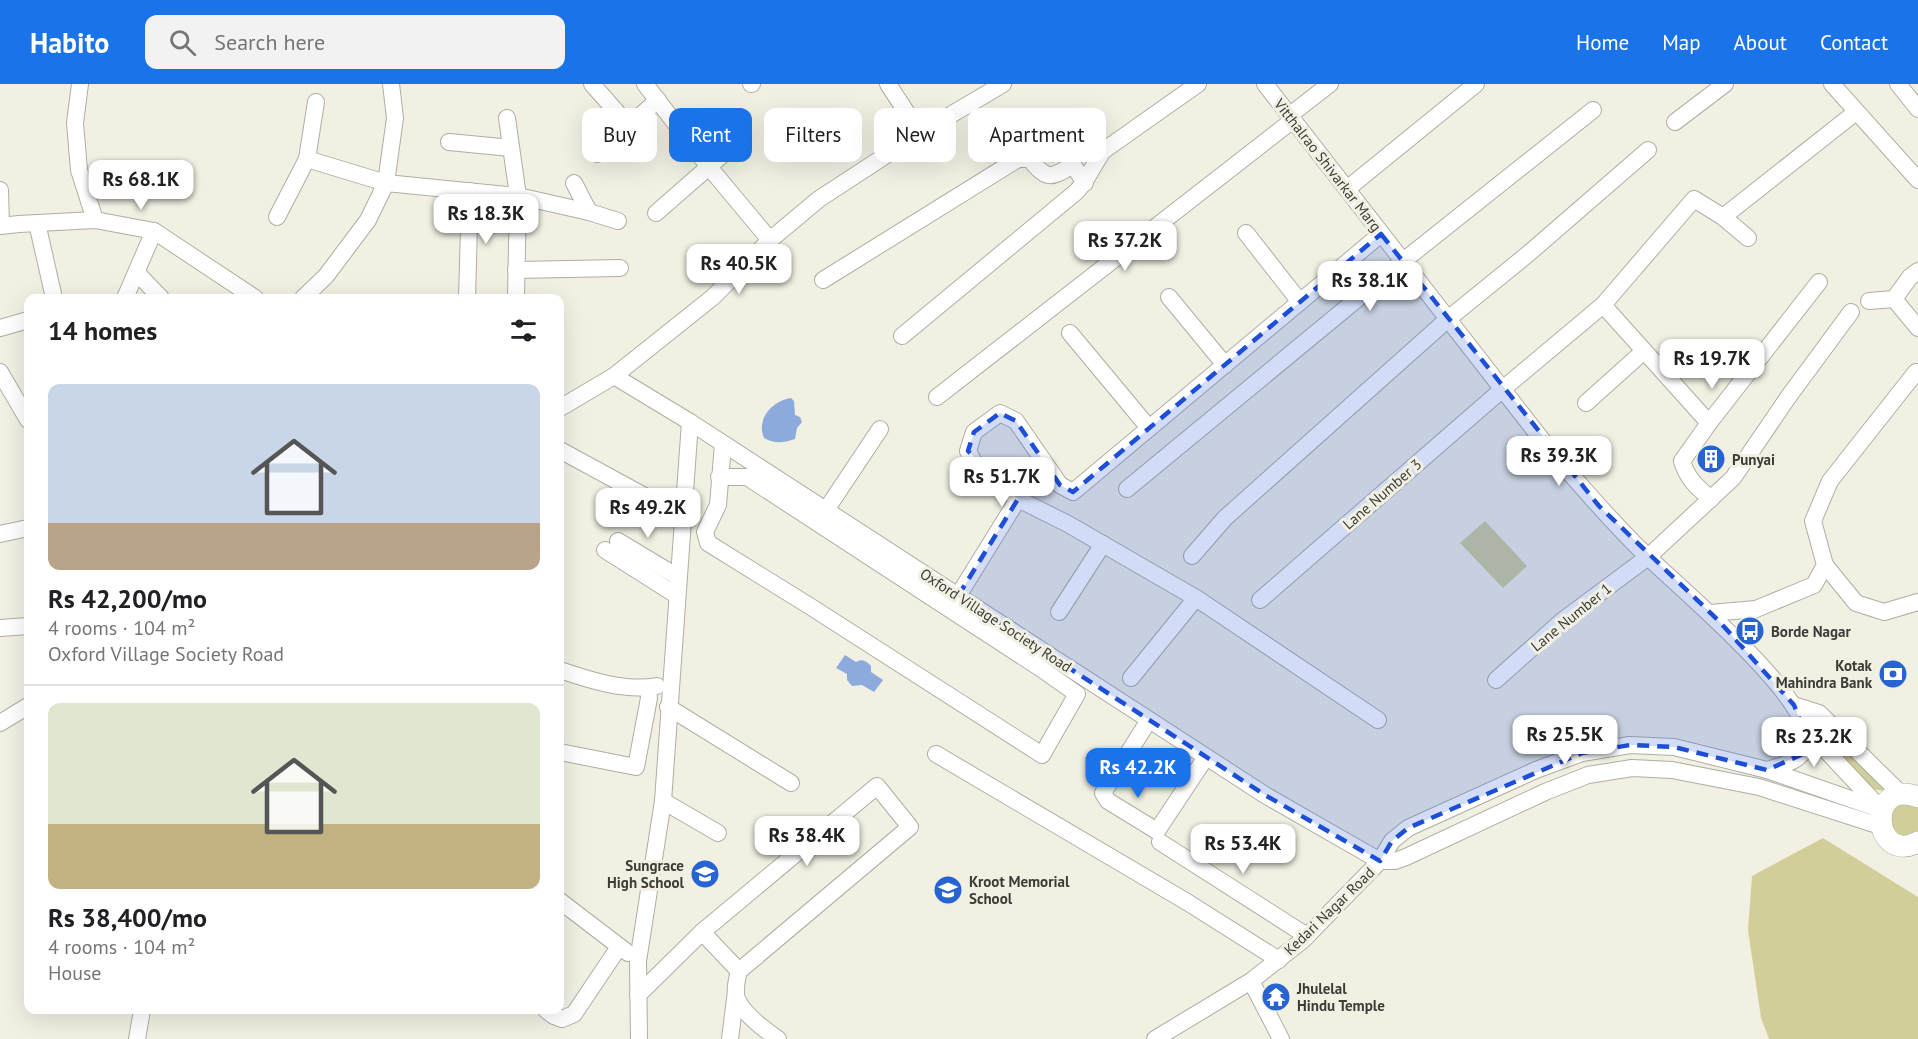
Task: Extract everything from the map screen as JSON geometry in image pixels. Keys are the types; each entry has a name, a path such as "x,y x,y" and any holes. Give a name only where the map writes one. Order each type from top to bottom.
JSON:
{"main road":[{"path":"1910,795 1887,802 1881,818 1889,840 1914,849"}],"street":[{"path":"80,84 75,123 79,170 95,220"},
{"path":"307,294 326,276 368,220 386,183 395,118 391,84"},
{"path":"592,84 613,108"},
{"path":"645,84 709,167 770,240"},
{"path":"888,84 904,108"},
{"path":"956,112 1003,84"},
{"path":"902,336 1064,202 1084,183 1103,152 1198,84"},
{"name":"Vitthalrao Shivarkar Marg","path":"1266,84 1553,454 1648,557 1710,613 1794,705"},
{"path":"937,397 1330,84"},
{"path":"1347,189 1476,84"},
{"path":"1675,122 1725,84"},
{"path":"1898,84 1918,109"},
{"path":"1838,86 1856,112 1918,180"},
{"path":"648,108 657,100"},
{"path":"277,217 307,159 316,102"},
{"path":"1127,489 1402,262 1593,110"},
{"path":"1748,238 1723,217 1856,112"},
{"path":"507,118 518,196 516,294"},
{"path":"448,142 512,148"},
{"path":"1192,556 1225,518 1448,319 1528,254 1648,150"},
{"path":"307,159 386,183 518,196 618,221"},
{"path":"822,280 1018,159 1030,159 1040,171 1048,176 1054,176 1073,165 1084,183"},
{"path":"656,213 715,162"},
{"path":"564,406 614,376 713,297 770,240 819,199 876,162"},
{"path":"574,183 589,212"},
{"path":"0,190 0,226 95,220 154,231 249,294"},
{"path":"467,294 470,191"},
{"name":"Lane Number 3","path":"1260,600 1603,305 1694,199 1723,217"},
{"path":"37,223 53,294"},
{"path":"127,294 154,231"},
{"path":"1246,233 1300,302"},
{"path":"1378,720 1196,598 1068,524 1018,500 974,462 968,451 974,432 1000,413 1016,421 1060,485 1073,492 1381,234"},
{"path":"516,270 620,268"},
{"path":"1869,301 1894,299 1918,271"},
{"path":"137,273 157,294"},
{"path":"1711,500 1695,486 1685,472 1682,461 1819,282"},
{"path":"1169,297 1225,365"},
{"path":"1894,299 1918,328"},
{"path":"1603,305 1709,423"},
{"name":"Lane Number 1","path":"1496,680 1562,621 1648,557 1733,478 1789,396 1851,312"},
{"path":"0,328 24,321"},
{"path":"1070,333 1149,428"},
{"path":"1586,403 1644,351"},
{"path":"0,372 24,413"},
{"path":"1916,372 1830,481 1813,521 1825,565 1856,603 1884,612 1918,602"},
{"name":"Oxford Village Society Road","path":"614,376 690,422 1265,795 1380,861"},
{"path":"639,1039 638,961 663,801 690,422"},
{"path":"826,510 880,429"},
{"path":"723,444 718,505 705,532 708,543 808,604 1042,755 1086,679"},
{"path":"564,452 683,517"},
{"path":"720,473 747,477 1077,694"},
{"path":"958,596 1018,500"},
{"path":"0,534 24,530"},
{"path":"1059,612 1103,544"},
{"path":"676,595 612,546 678,577"},
{"path":"1710,613 1756,609 1814,585 1825,565"},
{"path":"1131,678 1196,598"},
{"path":"0,628 24,626"},
{"path":"564,671 590,680 648,688 670,684"},
{"path":"564,753 636,767 649,698 648,688"},
{"path":"1767,770 1789,763 1803,754 1808,741 1805,728 1794,705"},
{"path":"1794,705 1819,713 1910,795"},
{"path":"668,707 791,783"},
{"path":"0,723 24,708"},
{"path":"1149,720 1103,793 1108,801 1156,831 1206,757"},
{"path":"1805,728 1881,818"},
{"name":"Kedari Nagar Road","path":"1155,1039 1251,981 1279,960 1307,936 1380,861 1392,841 1408,828 1536,770 1582,753 1630,745 1674,747 1767,770 1881,818"},
{"path":"936,754 1187,902 1279,960"},
{"path":"1380,861 1395,861 1406,857 1545,792 1588,775 1632,768 1672,770 1759,787 1881,818"},
{"path":"638,995 702,932 877,786 910,827 739,971 730,1039"},
{"path":"663,801 718,833"},
{"path":"1160,842 1307,936"},
{"path":"564,904 638,961"},
{"path":"702,932 739,971"},
{"path":"551,1014 562,1019 574,1014 619,947"},
{"path":"1251,981 1281,1039"},
{"path":"736,990 737,999 750,1016 778,1039"},
{"path":"137,1039 141,1014"}],"highlighted area":[{"path":"1381,234 1599,506 1719,621 1794,705 1808,741 1803,754 1767,770 1674,747 1630,745 1582,753 1408,828 1392,841 1380,861 1265,795 958,596 1018,499 968,451 974,432 1000,413 1016,421 1060,485 1073,492"}],"shaded area":[{"path":"1485,521 1527,566 1503,588 1460,543"},
{"path":"1821,730 1908,794 1871,789"},
{"path":"1870,796 1918,803 1918,839 1899,837"},
{"path":"1823,838 1918,897 1918,1039 1769,1039 1761,1018 1748,930 1752,876"}],"water":[{"path":"791,398 794,401 795,415 800,417 802,422 797,428 795,439 779,442 764,438 762,424 767,412 778,403"},
{"path":"845,655 856,662 866,661 871,666 871,672 883,680 874,692 862,685 852,686 847,680 847,674 836,668"}],"place":[{"name":"Punyai","path":"1711,459"},
{"name":"Borde Nagar","path":"1750,631"},
{"name":"Kotak Mahindra Bank","path":"1893,674"},
{"name":"Sungrace High School","path":"705,874"},
{"name":"Kroot Memorial School","path":"948,890"},
{"name":"Jhulelal Hindu Temple","path":"1276,997"}]}
